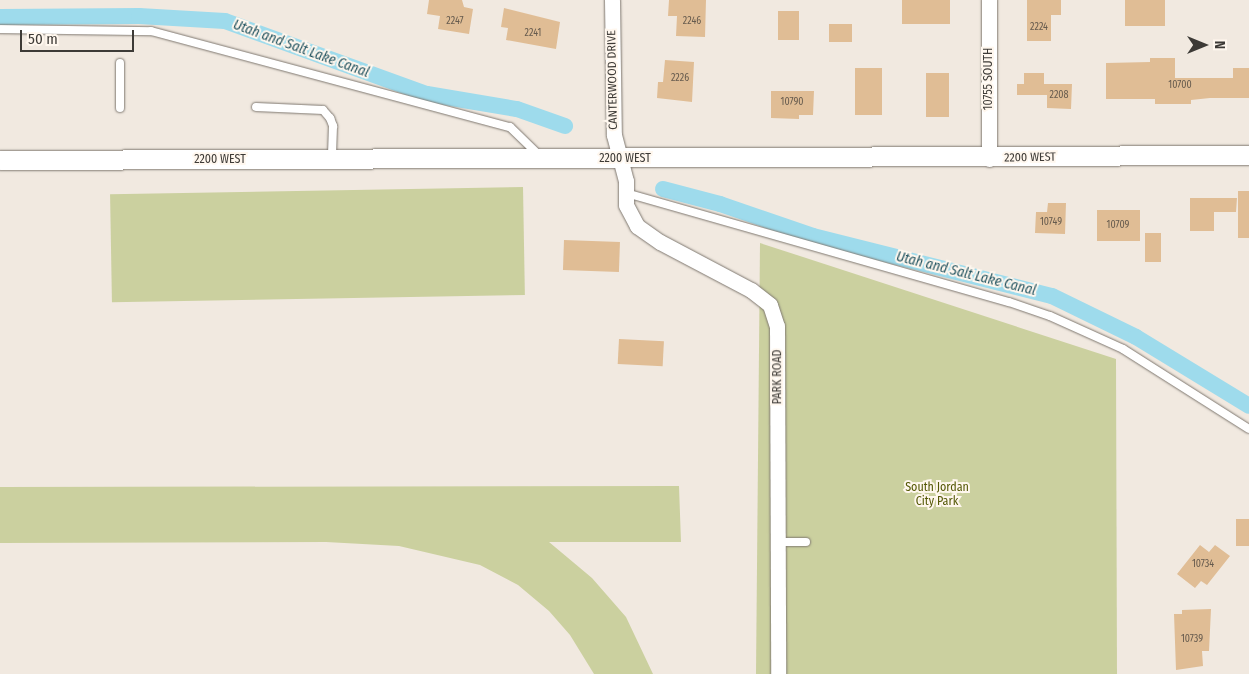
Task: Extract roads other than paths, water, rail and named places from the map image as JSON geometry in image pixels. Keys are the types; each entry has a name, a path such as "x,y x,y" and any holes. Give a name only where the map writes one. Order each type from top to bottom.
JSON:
{"street":[{"name":"CANTERWOOD DRIVE","path":"612,0 614,135 620,159"},
{"name":"10755 SOUTH","path":"989,0 989,159"},
{"name":"2200 WEST","path":"0,160 989,159 1249,155"},
{"name":"PARK ROAD","path":"620,159 626,193 626,205 637,226 660,242 751,290 770,305 777,326 778,674"}],"lane":[{"path":"0,30 151,31 510,127 544,159"},
{"path":"120,62 120,108"},
{"path":"256,108 323,110 330,118 333,126 332,160"},
{"path":"626,193 1009,302 1050,316 1123,349 1249,429"},
{"path":"778,542 806,542"}],"waterway":[{"name":"Utah and Salt Lake Canal","path":"0,17 139,16 225,21 427,94 517,109 565,126"},
{"name":"Utah and Salt Lake Canal","path":"663,189 720,204 813,236 1052,296 1136,337 1249,406"}],"park label":[{"name":"South Jordan City Park","path":"937,495"}]}
